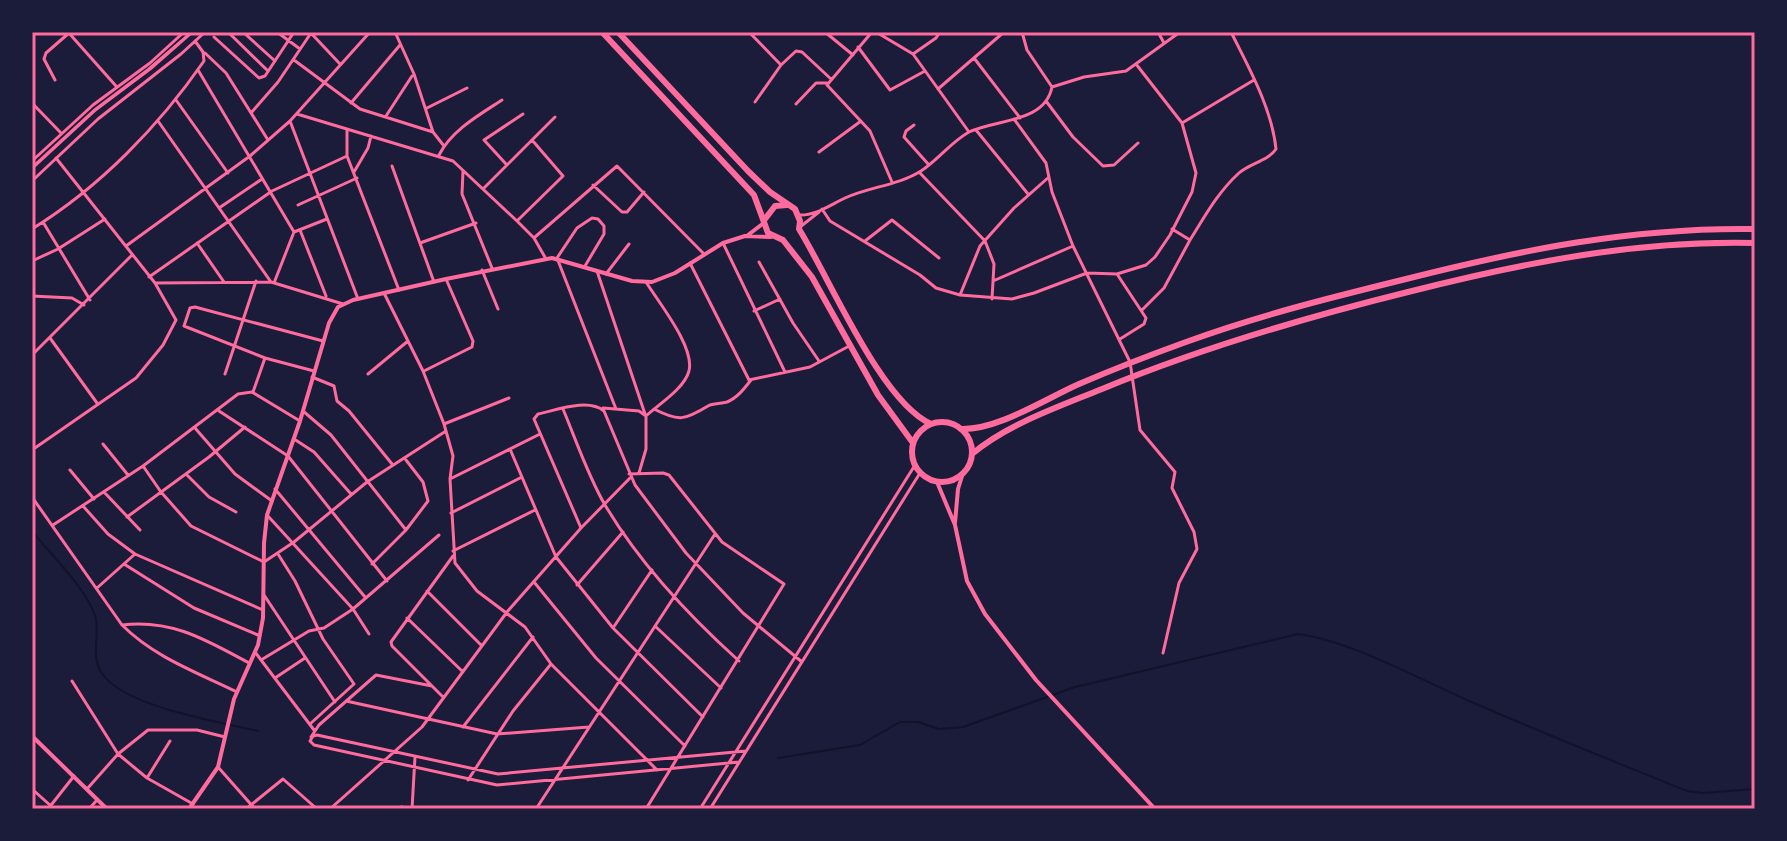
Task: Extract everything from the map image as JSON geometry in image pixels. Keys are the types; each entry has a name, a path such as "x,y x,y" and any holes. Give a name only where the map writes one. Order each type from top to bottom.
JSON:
{"highway":[{"path":"602,32 754,195 767,230 773,237 793,234"},
{"path":"618,32 748,171 799,215 793,234 812,277 890,414 913,443"},
{"path":"765,221 770,209 787,205"},
{"path":"1755,229 1612,235 1513,252 1292,308 1130,362 993,424 961,429 941,422 931,424 917,435 913,443 915,465 920,473 937,482 951,481 963,473 972,454 994,437 1133,376 1222,343 1296,321 1513,266 1617,249 1670,244 1755,243"},
{"path":"793,234 889,388 920,419 931,424"},
{"path":"961,429 969,440 972,454"}],"street":[{"path":"32,166 61,133 184,32"},
{"path":"32,181 113,107 205,32"},
{"path":"228,32 268,71"},
{"path":"243,32 275,61"},
{"path":"277,32 300,49"},
{"path":"214,37 259,78 265,76 294,32"},
{"path":"251,113 278,82 310,32 341,64"},
{"path":"126,246 228,173 290,121 370,32"},
{"path":"395,32 427,108 433,132 444,146"},
{"path":"749,32 781,65"},
{"path":"825,32 853,55"},
{"path":"892,182 881,152 861,120 828,89 830,81 874,32 913,54 969,132"},
{"path":"913,54 940,32"},
{"path":"938,89 1004,32"},
{"path":"1022,32 1027,50 1052,87"},
{"path":"1158,32 1164,43"},
{"path":"799,215 919,172 969,132 1020,118 1046,101 1052,87 1084,77 1120,73 1180,32"},
{"path":"1142,310 1164,288 1190,240 1225,187 1242,171 1271,156 1276,149 1254,80 1231,32"},
{"path":"55,80 44,59 46,53 68,33 116,86"},
{"path":"195,41 226,73 268,140"},
{"path":"351,103 400,45"},
{"path":"858,47 890,90 925,71"},
{"path":"755,102 781,65 799,50 830,81"},
{"path":"32,229 84,192 158,121 204,61 203,52"},
{"path":"974,58 1020,118"},
{"path":"294,60 360,109 433,132"},
{"path":"822,209 830,221 936,288 960,295 1012,299 1087,273 1117,274 1146,265 1155,257 1196,183 1195,161 1182,123 1136,64"},
{"path":"198,70 297,231 326,296"},
{"path":"386,116 414,74"},
{"path":"1182,123 1254,80"},
{"path":"796,104 816,83 830,81"},
{"path":"427,108 467,88"},
{"path":"176,100 228,173"},
{"path":"439,155 444,146 475,117 502,100"},
{"path":"1046,101 1073,137 1103,166 1114,165 1138,143"},
{"path":"32,103 61,133"},
{"path":"297,114 453,161 534,238 546,259"},
{"path":"506,164 484,140 523,114"},
{"path":"483,189 555,117"},
{"path":"1014,119 1042,156 1073,246 1130,362 1140,430 1175,472 1172,488 1196,539 1196,555 1179,583 1163,653"},
{"path":"819,152 861,120"},
{"path":"158,121 272,283"},
{"path":"290,121 358,299"},
{"path":"914,125 904,137 929,165"},
{"path":"347,129 347,156 399,290"},
{"path":"976,130 1028,194"},
{"path":"354,172 368,148 371,136"},
{"path":"517,221 563,176 532,140"},
{"path":"149,277 272,191 347,156"},
{"path":"56,158 155,283 176,320 265,358 314,371"},
{"path":"392,166 434,282"},
{"path":"534,238 617,166 704,254"},
{"path":"463,171 462,194 492,268"},
{"path":"919,172 985,241 994,264 992,299"},
{"path":"960,295 975,252 1028,194 1049,177"},
{"path":"219,208 264,178"},
{"path":"298,205 357,178"},
{"path":"593,185 622,212 627,212 644,192"},
{"path":"793,234 822,209"},
{"path":"557,258 577,228 592,218 598,219 604,226 604,234 585,266"},
{"path":"32,261 58,249 105,219"},
{"path":"272,283 297,231 327,219"},
{"path":"865,241 892,220 939,258"},
{"path":"72,681 118,754 147,778 191,806 218,767 237,692 261,636 267,515 300,421 331,317 343,304 482,270 557,258 606,274 646,282 666,277 723,243 745,236 765,221"},
{"path":"43,222 90,300"},
{"path":"420,243 476,223"},
{"path":"1172,229 1190,240"},
{"path":"745,236 773,237"},
{"path":"197,243 224,282"},
{"path":"723,243 785,372"},
{"path":"606,274 629,244"},
{"path":"993,281 1073,246"},
{"path":"32,355 131,256"},
{"path":"557,258 616,409"},
{"path":"759,262 819,362"},
{"path":"690,263 747,378 751,380"},
{"path":"482,270 498,309"},
{"path":"597,271 646,415 646,449 639,473"},
{"path":"1117,274 1146,318 1144,324 1120,339"},
{"path":"423,371 472,347 473,341 446,279"},
{"path":"155,283 256,281 326,296 343,304"},
{"path":"225,374 256,281"},
{"path":"581,528 540,434 536,415 585,406 646,415 685,379 689,360 683,342 646,282"},
{"path":"384,293 423,371 444,424 453,456 450,479 453,554 469,583 533,637 551,664 658,770"},
{"path":"32,296 72,298 84,305"},
{"path":"754,311 780,299"},
{"path":"184,326 191,307 323,341"},
{"path":"32,450 136,378 163,345 176,320"},
{"path":"50,338 98,405"},
{"path":"368,374 408,341"},
{"path":"654,409 673,418 696,415 711,404 736,396 751,380 801,370 851,345"},
{"path":"252,392 265,358"},
{"path":"312,377 334,386 337,401 349,411 393,465"},
{"path":"53,525 143,466 238,394 252,392 300,421"},
{"path":"444,424 509,398"},
{"path":"601,408 629,475 695,564 759,628 802,662"},
{"path":"563,409 604,503 623,532 674,597 739,661"},
{"path":"219,411 288,456 387,581"},
{"path":"303,411 331,435 406,530"},
{"path":"127,517 245,427"},
{"path":"195,428 244,482 272,501"},
{"path":"264,562 294,542 367,482 446,431"},
{"path":"450,479 540,434"},
{"path":"294,439 314,452 351,495"},
{"path":"103,444 128,475"},
{"path":"510,449 556,557 613,628 703,717"},
{"path":"372,564 406,530 428,501 423,482 404,458"},
{"path":"700,809 915,465"},
{"path":"143,466 191,526 264,562"},
{"path":"70,470 94,499"},
{"path":"710,809 920,473"},
{"path":"955,525 958,489 963,473"},
{"path":"186,474 209,497 236,512"},
{"path":"330,809 386,761 428,719 507,612 629,475 669,475 715,534 736,553 784,583 784,589 646,808 627,809"},
{"path":"451,513 522,477"},
{"path":"937,482 955,525 972,592 992,624 1036,680 1155,809"},
{"path":"275,489 366,598"},
{"path":"104,492 140,530"},
{"path":"32,497 122,625 149,649 237,692"},
{"path":"83,506 108,534 135,554 263,610"},
{"path":"443,697 391,645 391,640 453,554 536,509"},
{"path":"267,515 353,609 369,634"},
{"path":"577,585 623,532"},
{"path":"536,809 715,534"},
{"path":"261,660 353,609 439,535"},
{"path":"97,588 135,554"},
{"path":"278,554 318,629 354,684 310,724"},
{"path":"124,564 194,608 261,636"},
{"path":"613,628 652,570"},
{"path":"534,582 618,682 685,746"},
{"path":"427,591 482,645"},
{"path":"264,595 335,702"},
{"path":"407,618 462,671"},
{"path":"122,625 148,623 175,627 250,664"},
{"path":"655,626 721,688"},
{"path":"463,727 533,637"},
{"path":"255,652 314,730"},
{"path":"275,678 306,658"},
{"path":"468,780 497,734 551,664"},
{"path":"432,686 378,674 314,730 311,743 468,780 505,785 739,762"},
{"path":"346,701 497,734 589,727"},
{"path":"87,789 118,754 142,733 158,729 197,730 225,737"},
{"path":"311,737 317,735 474,770 506,774 746,751"},
{"path":"32,736 107,809"},
{"path":"147,778 170,741"},
{"path":"415,757 412,808 424,809"},
{"path":"218,767 255,809"},
{"path":"32,789 49,808 74,776"},
{"path":"246,809 283,779 317,809"},
{"path":"89,809 97,800"},
{"path":"1146,809 1150,803"},
{"path":"394,809 402,807"}],"lane":[{"path":"32,166 192,32"}],"waterway":[{"path":"32,531 90,604 96,622 99,668 115,686 132,696 175,712 258,731"},
{"path":"778,758 860,745 900,722 918,722 939,729 963,727 1075,687 1298,634 1362,652 1494,712 1687,791 1703,793 1755,789"}]}
